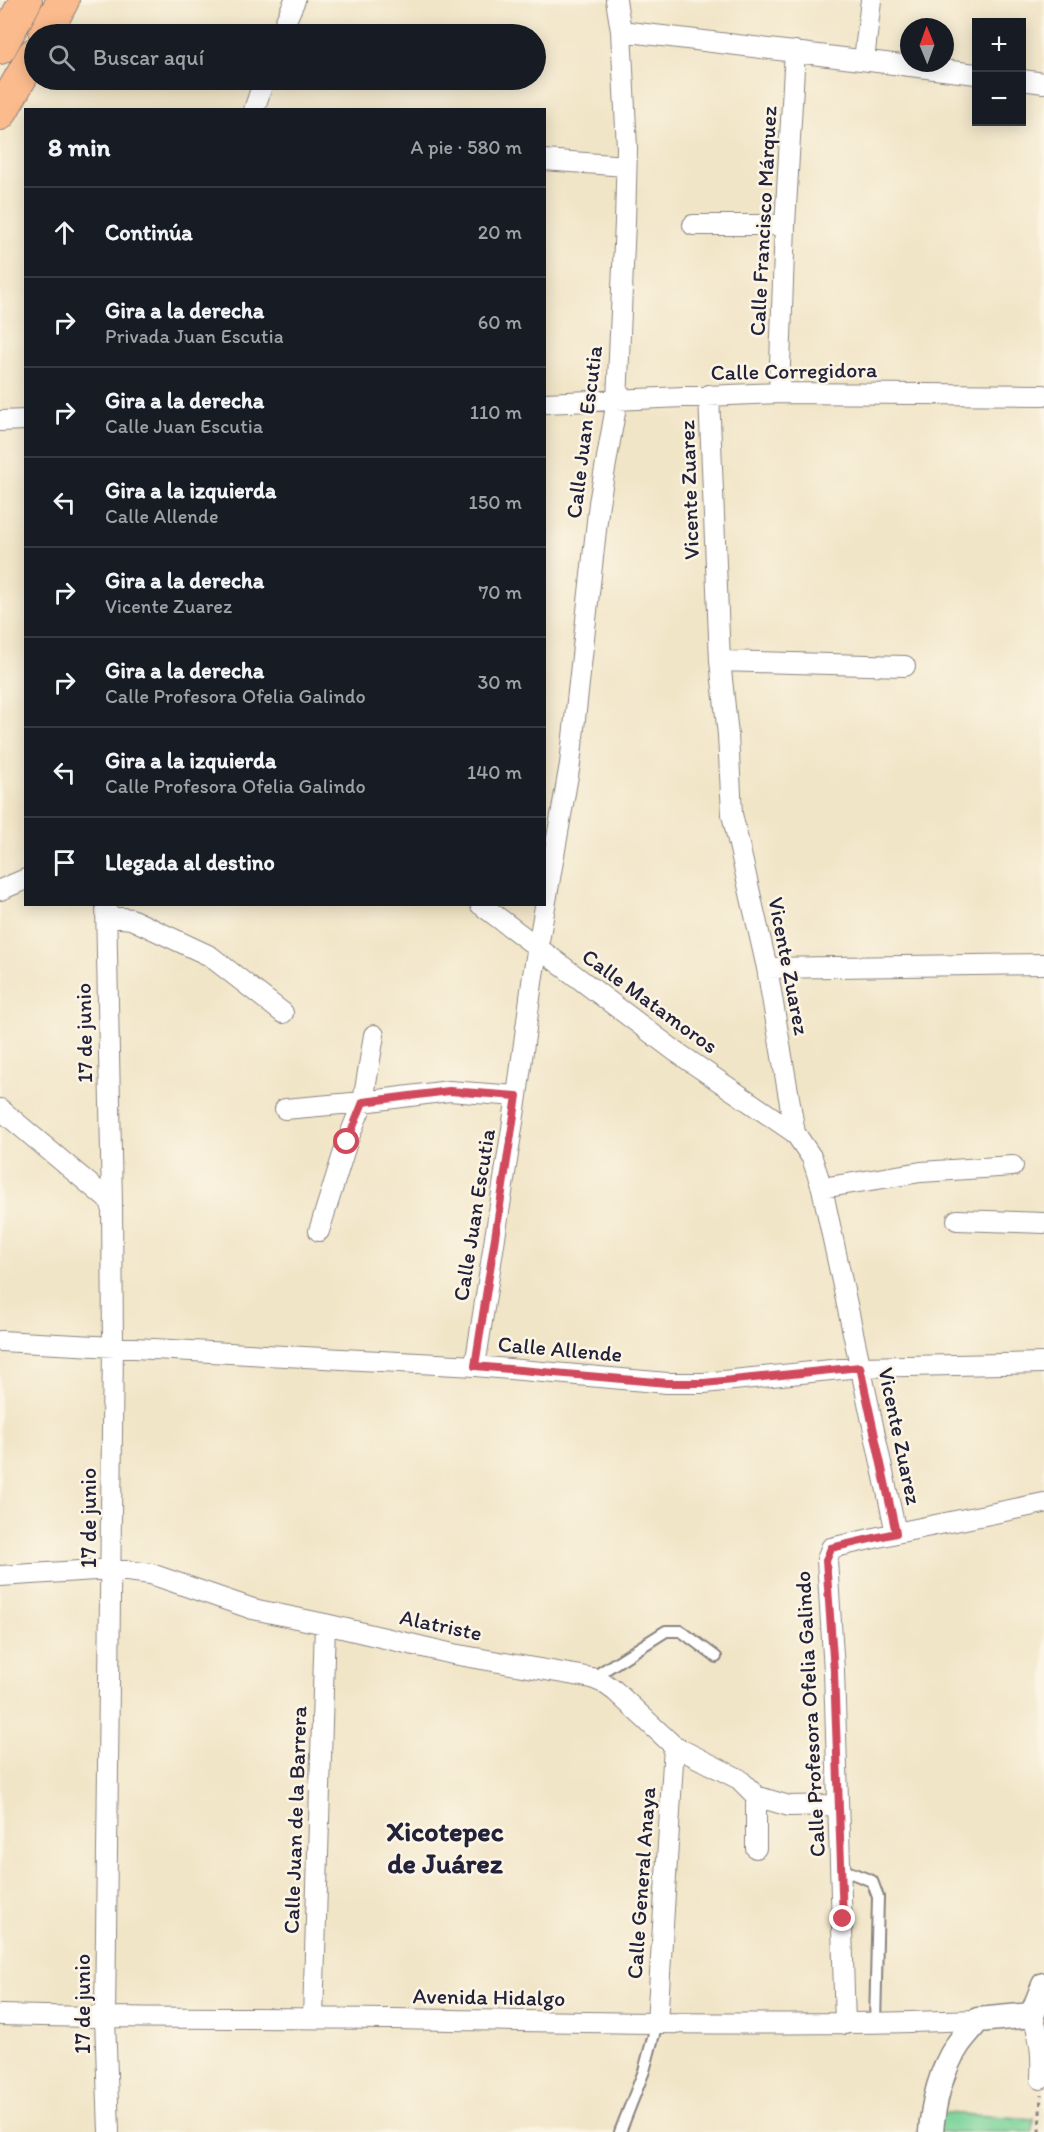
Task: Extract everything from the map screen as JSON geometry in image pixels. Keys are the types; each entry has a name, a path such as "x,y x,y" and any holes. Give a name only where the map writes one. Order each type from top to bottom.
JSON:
{"main road":[{"path":"0,48 26,0"},
{"path":"50,24 63,0"},
{"path":"0,114 24,72"}],"street":[{"path":"284,24 295,0"},
{"name":"Calle Juan Escutia","path":"546,903 570,764 599,503 617,401 626,166 621,31 616,0"},
{"path":"864,60 871,0"},
{"path":"621,31 972,74"},
{"name":"Calle Francisco Márquez","path":"779,393 785,225 795,51"},
{"path":"1026,81 1044,83"},
{"path":"255,108 261,90"},
{"path":"546,160 626,166"},
{"path":"693,225 785,225"},
{"name":"Calle Corregidora","path":"546,403 779,393 1044,395"},
{"name":"Vicente Zuarez","path":"709,395 720,661 728,735 732,814 767,968 795,1133 812,1158 822,1188 896,1533"},
{"path":"0,421 24,420"},
{"path":"720,661 905,666"},
{"path":"0,891 24,880"},
{"name":"Calle Matamoros","path":"483,906 675,1051 795,1133"},
{"name":"Calle Juan Escutia","path":"475,1366 545,906"},
{"path":"106,910 131,919 210,956 283,1014"},
{"name":"17 de junio","path":"106,910 113,1347 105,2018 109,2132"},
{"path":"767,968 1044,964"},
{"path":"319,1231 347,1142 363,1102 374,1035"},
{"path":"285,1109 449,1091 517,1096"},
{"path":"0,1109 112,1203"},
{"path":"822,1188 921,1172 1013,1166"},
{"path":"957,1220 1044,1222"},
{"name":"Calle Allende","path":"0,1341 475,1366 667,1383 704,1383 860,1367 1044,1364"},
{"name":"Calle Profesora Ofelia Galindo","path":"845,2024 834,1671 826,1560 831,1548 1044,1503"},
{"name":"Alatriste","path":"0,1576 111,1569 151,1574 253,1609 453,1654 592,1678 615,1691 627,1705 674,1746 740,1779 756,1796 789,1806 838,1805"},
{"name":"Calle Juan de la Barrera","path":"313,2018 325,1624"},
{"name":"Calle General Anaya","path":"657,2023 674,1746"},
{"path":"756,1796 756,1848"},
{"path":"1041,2079 1042,2052 1039,2033 1032,2015 1040,2000 1044,1985"},
{"name":"Avenida Hidalgo","path":"0,2015 105,2018 845,2024 978,2020"},
{"path":"931,2132 932,2116 941,2082 956,2048 978,2020 1032,2015"}],"lane":[{"path":"592,1678 666,1630 681,1631 716,1657"},
{"path":"841,1869 872,1881 878,1897 875,2024"},
{"path":"620,2132 644,2071 657,2023"}],"path":[{"path":"1039,2132 1041,2079"}],"green space":[{"path":"930,2112 1034,2119 1033,2132 931,2132"}],"district":[{"name":"Xicotepec de Juárez","path":"445,1847"}],"route":[{"path":"347,1142 363,1102 449,1091 517,1096 475,1366 667,1383 704,1383 860,1367 896,1533 831,1548 826,1560 834,1671 843,1919"}]}
